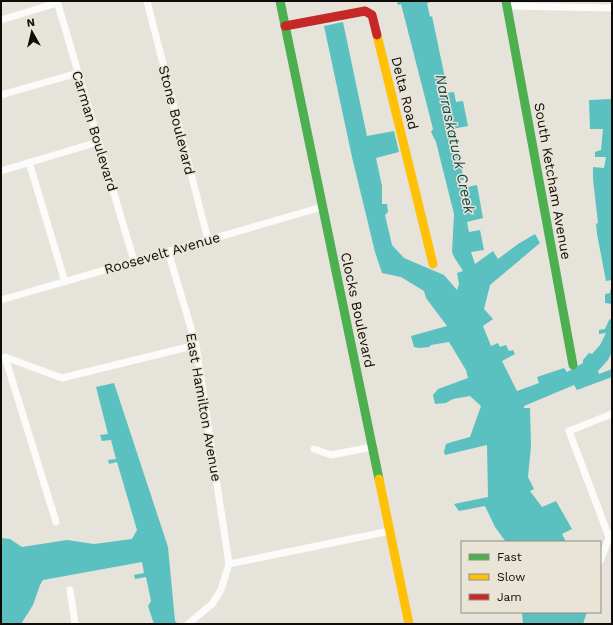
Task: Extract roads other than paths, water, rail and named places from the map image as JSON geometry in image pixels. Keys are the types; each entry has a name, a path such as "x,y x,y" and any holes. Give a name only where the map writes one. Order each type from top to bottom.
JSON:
{"street":[{"name":"Stone Boulevard","path":"147,1 208,240"},
{"name":"Clocks Boulevard","path":"280,1 409,624"},
{"path":"1,20 57,2"},
{"name":"Carman Boulevard","path":"57,2 134,261"},
{"path":"506,3 612,8"},
{"name":"South Ketcham Avenue","path":"506,3 573,365"},
{"name":"Delta Road","path":"285,26 365,11 372,15 434,264"},
{"path":"1,95 78,73"},
{"path":"1,171 98,142"},
{"path":"29,162 65,282"},
{"name":"Roosevelt Avenue","path":"1,300 322,206"},
{"name":"East Hamilton Avenue","path":"168,251 196,345 229,564"},
{"path":"56,522 5,357 62,378 196,345"},
{"path":"601,559 611,534 569,431 612,414"},
{"path":"314,449 331,455 372,447"},
{"path":"188,624 212,604 221,590 229,564 390,531"},
{"path":"70,590 75,624"}],"water":[{"path":"397,1 430,1 427,3 430,17 432,16 446,83 437,85 439,94 454,92 456,102 463,101 468,126 447,130 449,133 453,133 455,142 452,144 453,154 458,153 464,180 461,180 463,188 477,185 483,218 467,222 469,232 480,230 484,250 471,252 475,264 493,251 498,259 518,244 535,234 540,243 490,285 484,309 493,319 483,326 491,346 498,343 500,347 506,345 509,351 513,350 515,354 502,361 517,391 539,383 537,377 564,368 567,372 583,363 583,360 589,353 592,354 600,345 606,333 599,334 599,330 605,329 612,317 612,352 608,360 598,371 599,374 612,369 612,377 577,390 574,385 524,406 524,408 530,408 531,446 528,477 534,489 530,491 542,507 556,501 572,529 562,534 566,541 505,541 495,527 485,506 459,511 454,504 488,497 487,445 445,455 444,452 446,444 470,437 481,406 470,396 453,399 446,403 435,404 433,395 438,389 468,378 466,370 449,342 431,345 429,347 414,347 411,336 447,326 426,298 424,291 401,277 382,273 375,252 352,157 324,26 343,22 367,136 394,131 399,152 376,158 382,186 382,204 387,204 388,212 385,215 392,245 404,258 444,275 457,290 459,284 457,273 463,271 452,252 454,214 436,142 431,132 433,129 401,4 398,5"},
{"path":"612,99 612,280 606,281 597,234 596,224 598,223 593,167 604,168 606,157 595,157 595,152 601,150 603,129 590,129 589,100"},
{"path":"610,290 612,290 612,304 605,303 605,294 610,293"},
{"path":"114,383 168,547 175,621 178,624 154,624 148,606 151,601 146,577 135,579 134,575 144,573 142,562 43,580 33,605 21,624 1,624 1,538 10,539 22,547 67,540 94,544 132,539 137,530 117,462 109,464 108,460 116,459 111,440 102,441 100,435 108,434 96,387"},
{"path":"522,613 587,613 583,624 523,624"}],"water label":[{"name":"Narraskatuck Creek","path":"455,144"}]}
